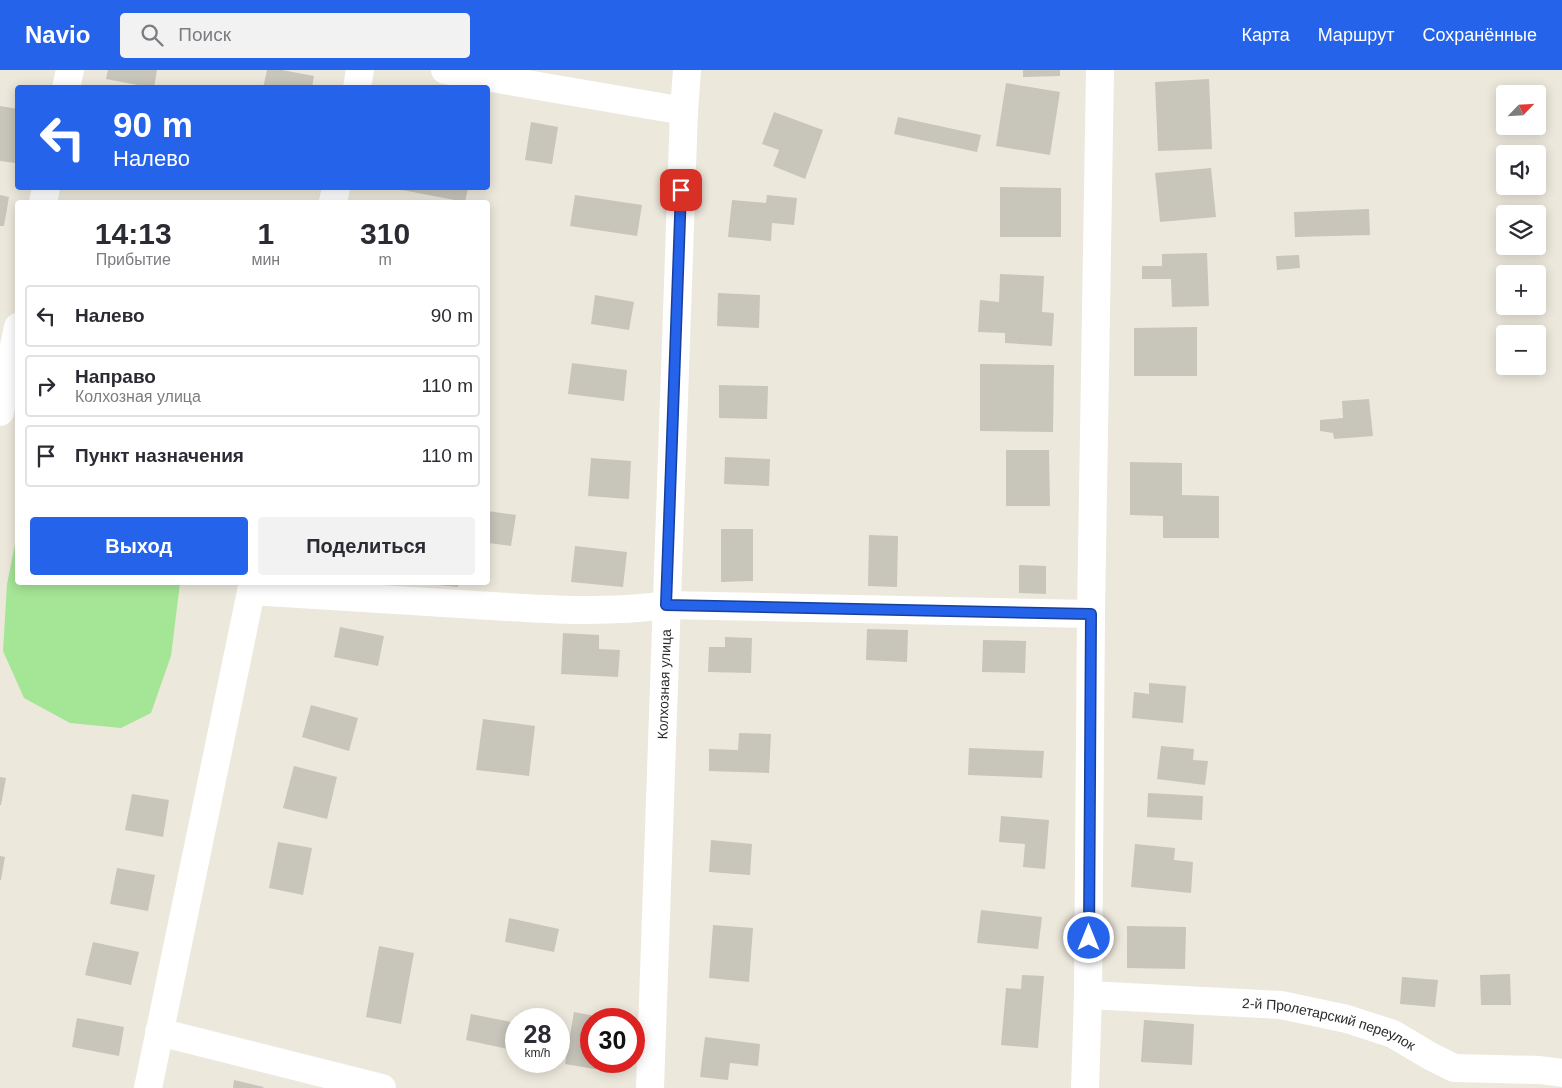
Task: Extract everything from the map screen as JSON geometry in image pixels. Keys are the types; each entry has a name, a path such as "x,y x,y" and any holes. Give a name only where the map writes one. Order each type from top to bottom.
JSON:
{"street":[{"path":"67,85 70,70"},
{"path":"357,85 360,70"},
{"path":"445,70 684,111"},
{"name":"Колхозная улица","path":"650,1088 666,605 687,70"},
{"path":"1086,1088 1091,614 1100,70"},
{"path":"0,412 15,341"},
{"path":"148,1088 252,587 542,609 602,610 666,605 1091,614"},
{"name":"2-й Пролетарский переулок","path":"1088,995 1282,1005 1347,1019 1393,1034 1454,1068 1540,1070 1562,1073"},
{"path":"159,1032 382,1088"}],"green space":[{"path":"15,544 15,585 180,585 171,656 151,713 121,728 70,723 24,698 3,651 7,584"}],"building":[{"path":"108,70 157,70 154,85 138,85 106,79"},
{"path":"267,70 282,70 314,76 312,85 264,85"},
{"path":"1023,70 1060,70 1060,76 1023,77"},
{"path":"1209,79 1212,149 1158,151 1155,82"},
{"path":"1006,83 1060,92 1050,155 996,146"},
{"path":"0,106 15,108 15,163 0,161"},
{"path":"774,112 823,130 805,179 773,166 779,150 762,144"},
{"path":"898,117 981,135 977,152 894,134"},
{"path":"531,122 558,127 552,164 525,160"},
{"path":"1211,168 1216,217 1160,222 1155,173"},
{"path":"1000,187 1061,188 1061,237 1000,237"},
{"path":"402,190 468,190 465,200 455,200"},
{"path":"0,195 9,197 4,226 0,226"},
{"path":"575,195 642,205 637,236 570,226"},
{"path":"767,195 797,198 794,225 772,223 771,241 728,237 732,200 766,203"},
{"path":"1369,209 1370,235 1295,237 1294,212"},
{"path":"1207,253 1209,306 1172,307 1171,279 1142,279 1142,266 1162,266 1162,254"},
{"path":"1299,255 1300,268 1277,270 1276,256"},
{"path":"1000,274 1044,276 1042,312 1054,313 1052,346 1005,343 1005,333 978,332 980,300 999,302"},
{"path":"718,293 760,295 759,328 717,326"},
{"path":"595,295 634,302 629,330 591,324"},
{"path":"1197,327 1197,376 1134,376 1134,328"},
{"path":"572,363 627,370 624,401 568,394"},
{"path":"980,364 1054,365 1053,432 980,431"},
{"path":"719,385 768,386 767,419 719,418"},
{"path":"1369,399 1373,436 1334,439 1333,433 1320,431 1320,420 1343,418 1342,401"},
{"path":"1006,450 1049,450 1050,506 1006,506"},
{"path":"725,457 770,459 769,486 724,484"},
{"path":"591,458 631,461 629,499 588,496"},
{"path":"1130,462 1182,463 1182,495 1219,496 1219,538 1163,538 1163,516 1130,515"},
{"path":"490,511 516,515 511,546 490,543"},
{"path":"721,529 753,529 753,581 721,582"},
{"path":"869,535 898,536 897,587 868,586"},
{"path":"575,546 627,552 623,587 571,582"},
{"path":"1019,565 1046,566 1046,594 1019,593"},
{"path":"438,585 458,585 458,587"},
{"path":"340,627 384,636 378,666 334,657"},
{"path":"867,629 908,630 907,662 866,660"},
{"path":"563,633 599,635 599,649 620,650 618,677 561,674"},
{"path":"725,637 752,638 751,673 708,672 709,647 725,647"},
{"path":"983,640 1026,641 1025,673 982,672"},
{"path":"1149,683 1186,686 1183,723 1132,718 1134,692 1149,694"},
{"path":"311,705 358,718 349,751 302,737"},
{"path":"483,719 535,726 529,776 476,770"},
{"path":"739,733 771,734 769,773 709,771 709,749 738,750"},
{"path":"1161,746 1194,749 1193,760 1208,761 1205,785 1157,779"},
{"path":"969,748 1044,751 1042,778 968,775"},
{"path":"294,766 337,777 327,819 283,808"},
{"path":"0,777 6,778 1,805 0,805"},
{"path":"1148,793 1203,796 1202,820 1147,817"},
{"path":"132,794 169,800 163,837 125,830"},
{"path":"1001,816 1049,820 1045,869 1023,867 1025,844 999,842"},
{"path":"711,840 752,844 750,875 709,872"},
{"path":"278,842 312,848 303,895 269,888"},
{"path":"1135,844 1175,848 1174,860 1193,862 1191,893 1131,887"},
{"path":"0,856 5,857 1,880 0,880"},
{"path":"117,868 155,875 148,911 110,904"},
{"path":"981,910 1042,917 1038,949 977,943"},
{"path":"509,918 559,929 554,952 505,942"},
{"path":"713,925 753,928 749,982 709,978"},
{"path":"1127,926 1186,927 1185,969 1127,968"},
{"path":"93,942 139,952 131,985 85,975"},
{"path":"379,946 414,953 401,1024 366,1017"},
{"path":"1510,974 1511,1005 1481,1005 1480,975"},
{"path":"1022,975 1044,976 1038,1048 1001,1045 1006,988 1021,989"},
{"path":"1402,977 1438,980 1435,1007 1400,1004"},
{"path":"574,1012 580,1013 580,1066 570,1065 570,1035"},
{"path":"471,1014 505,1021 505,1048 466,1040"},
{"path":"77,1018 124,1027 119,1056 72,1047"},
{"path":"1144,1020 1194,1024 1192,1065 1141,1062"},
{"path":"705,1037 760,1044 758,1066 730,1063 728,1080 700,1077"},
{"path":"234,1080 264,1087 233,1088"}],"route":[{"path":"681,190 666,605 1091,614 1089,938"}]}
